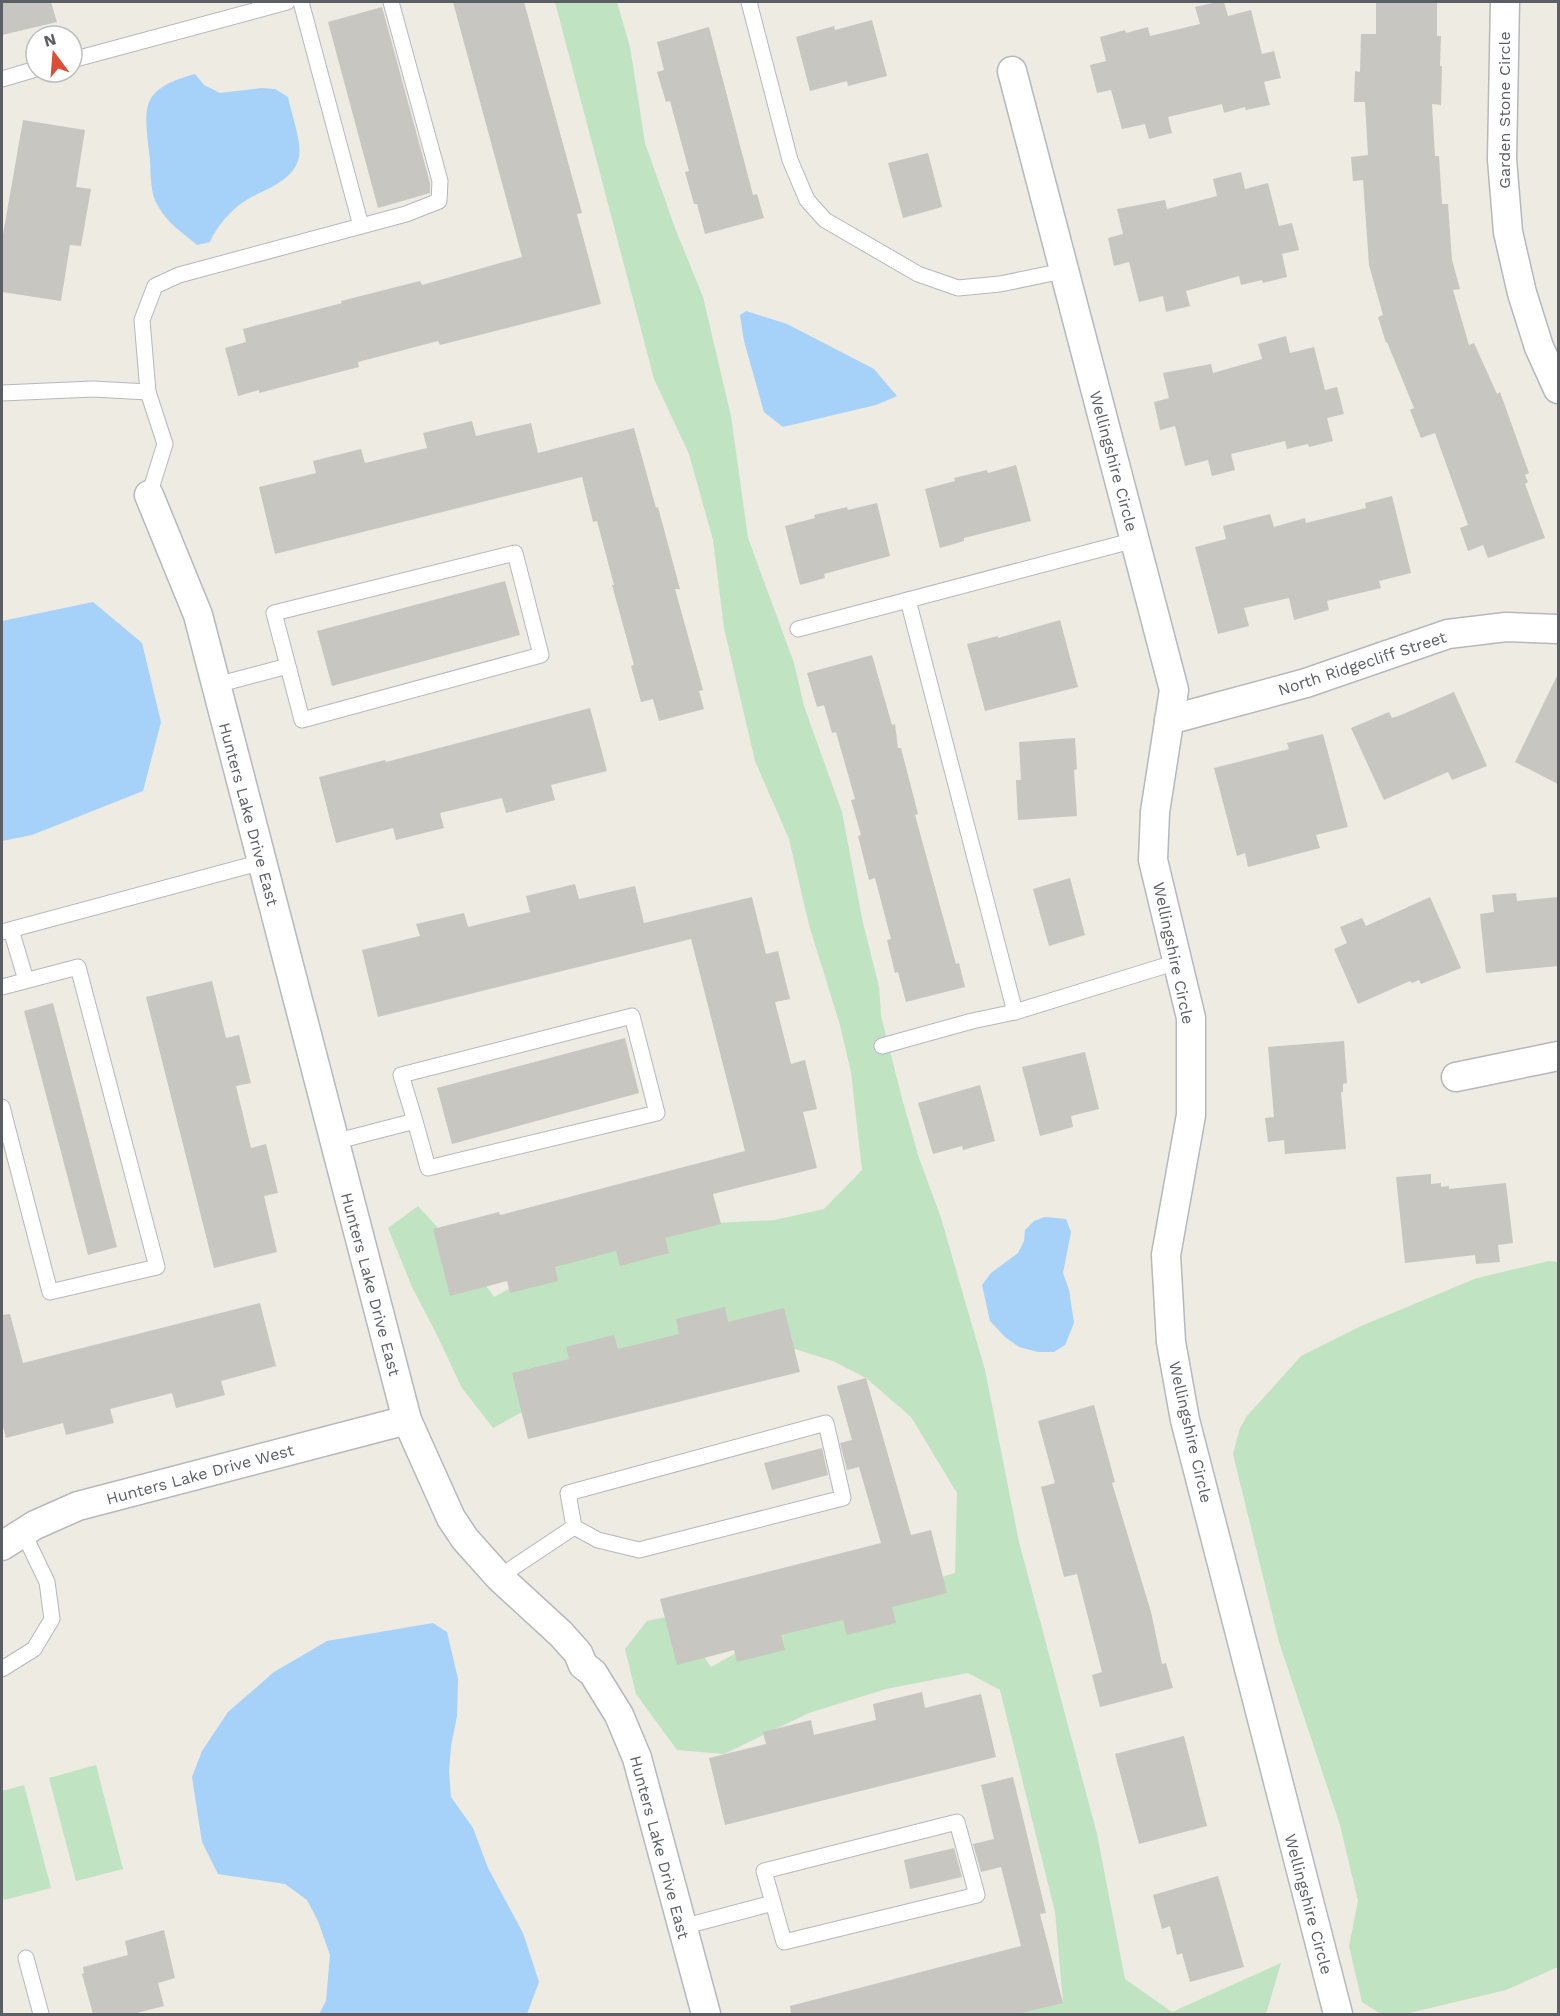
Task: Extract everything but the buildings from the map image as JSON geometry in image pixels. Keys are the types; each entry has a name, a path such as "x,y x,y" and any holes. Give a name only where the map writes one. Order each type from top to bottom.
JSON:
{"street":[{"name":"Garden Stone Circle","path":"1504,2 1502,159 1508,232 1522,293 1539,347 1558,389"},
{"name":"Wellingshire Circle","path":"1012,71 1174,690 1155,812 1153,860 1191,1018 1191,1115 1166,1255 1171,1342 1185,1420 1338,2014"},
{"name":"Hunters Lake Drive East","path":"148,495 198,615 406,1420 451,1518 465,1539 499,1577 561,1634 578,1653 583,1665 593,1673 619,1715 637,1758 705,2014"},
{"name":"North Ridgecliff Street","path":"1169,720 1306,683 1449,634 1506,627 1558,629"},
{"path":"1456,1077 1558,1056"},
{"name":"Hunters Lake Drive West","path":"12,1539 78,1506 406,1420"}],"lane":[{"path":"84,57 287,2"},
{"path":"301,2 361,226"},
{"path":"148,495 165,444 148,392 142,320 155,286 179,275 406,214 439,201 440,181 391,2"},
{"path":"749,2 790,160 807,200 825,220 918,273 958,288 1000,284 1063,271"},
{"path":"2,79 24,73"},
{"path":"2,393 93,389 148,392"},
{"path":"798,629 1136,540"},
{"path":"515,553 541,656 302,720 288,666 274,614 515,553"},
{"path":"908,600 1016,1012"},
{"path":"216,685 288,666"},
{"path":"26,980 6,931 262,862"},
{"path":"882,1046 972,1021 1016,1012 1177,962"},
{"path":"2,987 78,967 157,1267 50,1292 2,1107"},
{"path":"632,1016 657,1113 428,1168 415,1121 401,1075 632,1016"},
{"path":"334,1142 415,1121"},
{"path":"826,1423 843,1497 639,1550 598,1540 573,1527 568,1493 826,1423"},
{"path":"499,1577 573,1527"},
{"path":"2,1669 34,1649 52,1619 47,1581 12,1539"},
{"path":"957,1822 977,1894 784,1942 773,1903 764,1871 957,1822"},
{"path":"682,1927 773,1903"},
{"path":"26,1958 41,2014"}],"green space":[{"path":"555,2 617,2 630,47 645,143 675,228 703,297 731,416 748,538 794,663 804,706 842,812 863,923 879,987 881,1016 919,1158 941,1218 985,1370 1019,1542 1097,1834 1125,1979 1172,2012 1281,1963 1266,2014 974,2014 1004,2007 1063,2002 1055,1912 1000,1690 968,1673 886,1689 809,1713 724,1754 677,1750 636,1694 625,1649 647,1621 676,1615 711,1667 800,1618 955,1573 957,1493 911,1417 866,1378 833,1361 750,1335 557,1393 493,1428 462,1388 412,1287 388,1228 418,1206 471,1264 494,1297 592,1243 679,1225 775,1220 824,1209 862,1170 851,1072 840,1025 809,925 789,839 755,761 724,628 713,540 689,454 654,379"},
{"path":"1549,1261 1558,1262 1558,1967 1506,1990 1405,2014 1381,2014 1362,2002 1349,1946 1358,1901 1340,1825 1279,1642 1233,1454 1240,1428 1247,1416 1301,1356 1361,1326 1477,1278"},
{"path":"96,1765 123,1869 76,1881 49,1778"},
{"path":"24,1785 51,1888 4,1900 2,1891 2,1791"}],"water":[{"path":"195,74 204,85 220,93 262,88 275,89 288,97 300,151 290,174 238,206 222,222 210,242 197,245 171,223 155,201 151,184 146,115 148,104 162,87"},
{"path":"746,311 787,324 874,369 897,396 876,405 783,427 764,412 744,341 740,315"},
{"path":"93,602 142,643 161,722 143,791 32,835 2,841 2,621"},
{"path":"1045,1217 1066,1219 1071,1232 1063,1273 1069,1290 1074,1323 1065,1345 1054,1352 1038,1352 1019,1347 1005,1337 990,1321 982,1285 991,1273 1018,1253 1024,1241 1025,1230 1034,1221"},
{"path":"433,1623 447,1632 458,1679 457,1716 449,1771 451,1797 473,1828 488,1868 523,1933 539,1982 527,2014 319,2014 326,2001 330,1955 318,1921 307,1900 285,1884 218,1874 202,1842 192,1777 202,1751 228,1712 274,1672 327,1641"}]}
